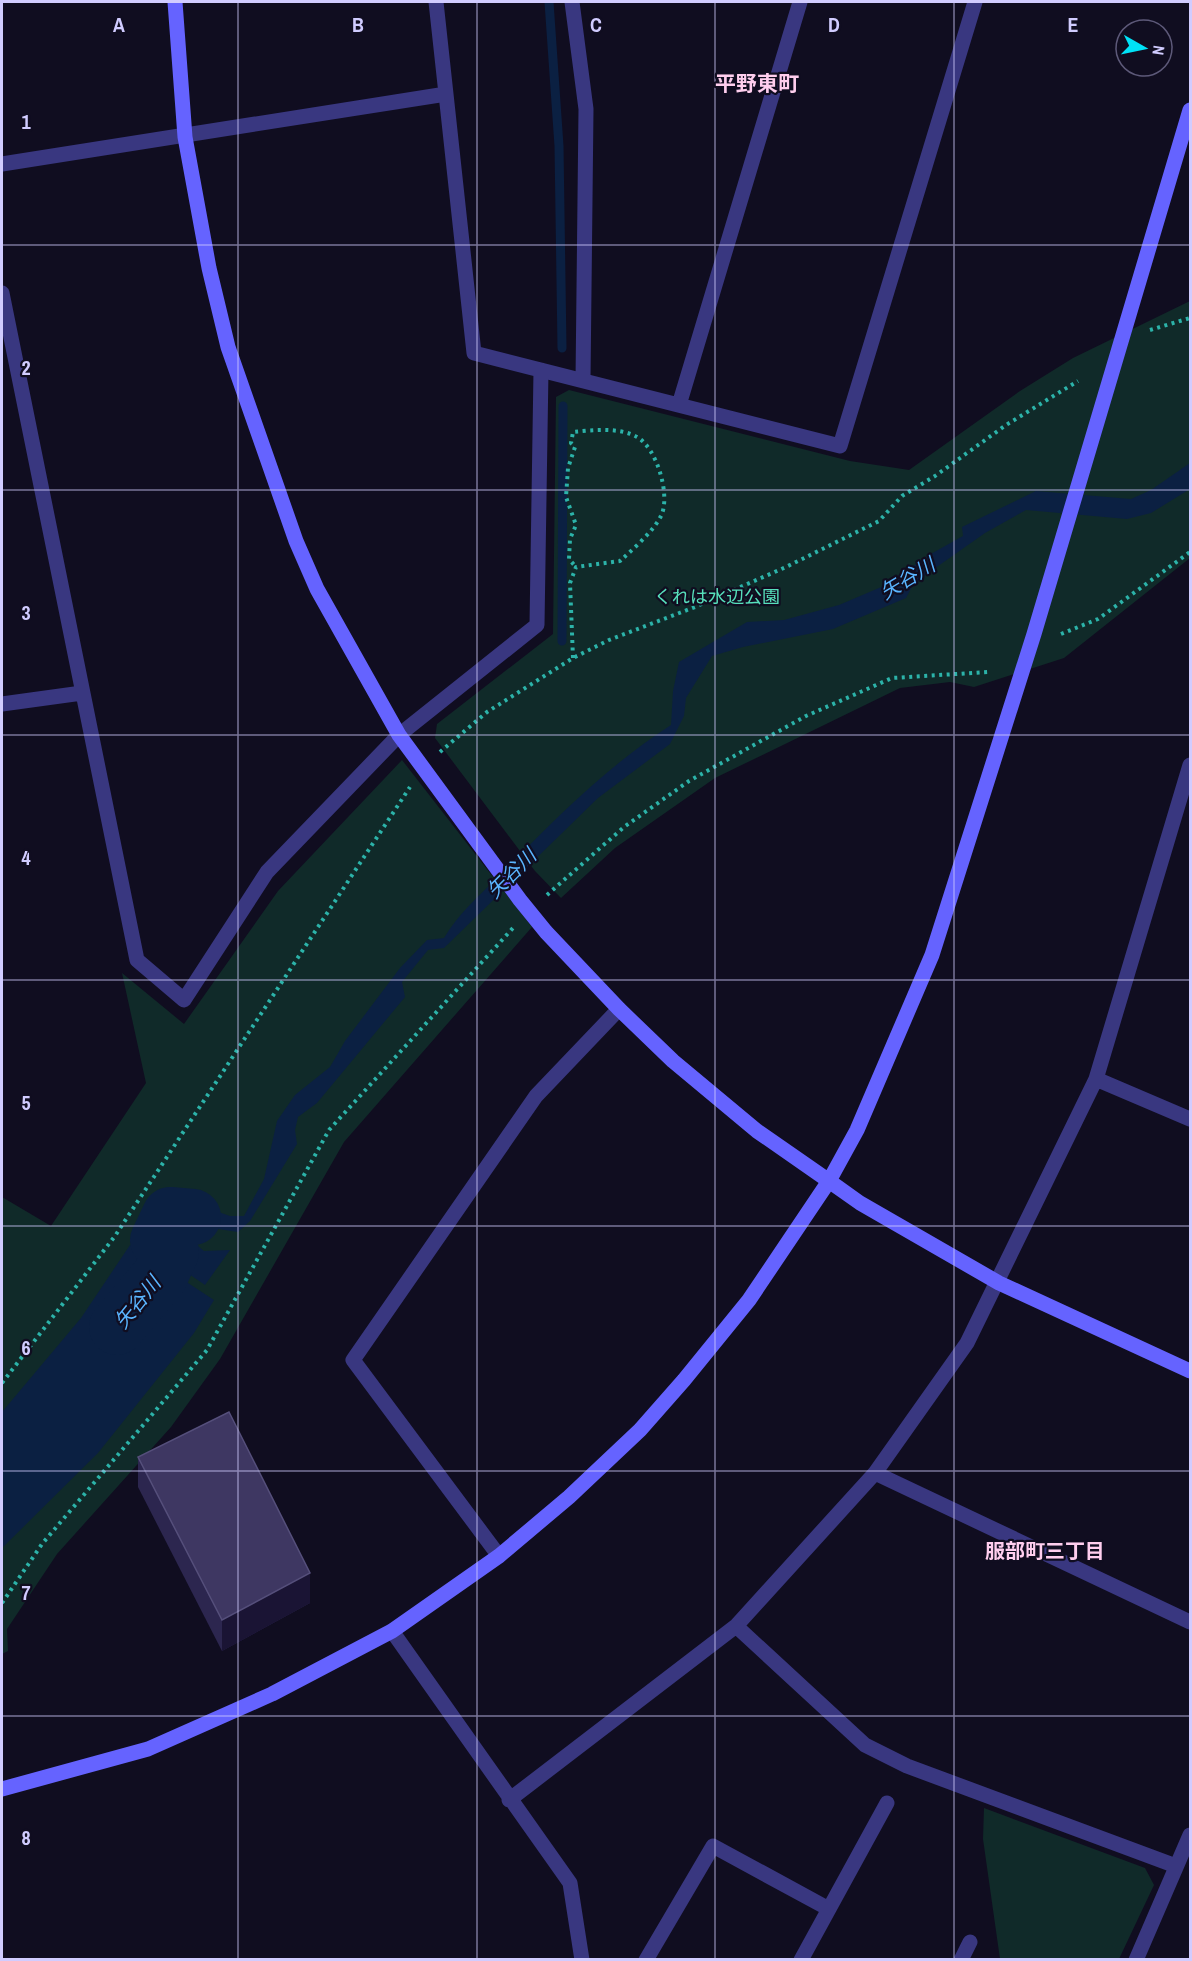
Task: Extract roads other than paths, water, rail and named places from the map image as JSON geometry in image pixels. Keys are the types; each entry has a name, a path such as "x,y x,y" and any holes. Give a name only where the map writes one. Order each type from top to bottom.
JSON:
{"street":[{"path":"175,2 185,137 209,268 228,347 296,541 317,589 399,735 520,900 546,932 619,1009 714,1096 757,1131 860,1203 999,1282 1191,1371"},
{"path":"435,2 474,353 840,446 975,2"},
{"path":"572,2 586,109 583,380"},
{"path":"679,405 800,2"},
{"path":"2,164 185,137 446,94"},
{"path":"2,1790 148,1749 272,1694 392,1631 499,1556 577,1490 640,1430 749,1300 829,1181 856,1130 932,955 1034,634 1110,374 1191,110"},
{"path":"2,293 137,960 184,1000 267,872 399,735 537,625 541,370"},
{"path":"2,704 82,693"},
{"path":"509,1800 736,1626 875,1473 967,1343 999,1282 1096,1079 1191,765"},
{"path":"499,1556 353,1360 536,1096 619,1009"},
{"path":"1096,1079 1191,1119"},
{"path":"875,1473 1191,1622"},
{"path":"736,1626 865,1744 907,1766 1176,1866"},
{"path":"392,1631 509,1800 570,1883 582,1959"},
{"path":"801,1959 887,1803"},
{"path":"1136,1959 1191,1835"},
{"path":"646,1959 713,1846 829,1909"},
{"path":"961,1959 970,1942"}],"water":[{"path":"1190,463 1190,489 1151,513 1127,519 1026,510 985,533 914,583 906,598 833,629 743,647 712,656 686,698 684,716 670,744 598,798 444,948 428,950 402,982 405,997 317,1103 298,1117 295,1130 297,1144 250,1221 238,1232 205,1227 179,1227 174,1235 193,1242 204,1251 230,1250 205,1285 144,1243 168,1204 190,1202 230,1216 244,1216 264,1179 277,1121 295,1095 330,1067 345,1041 400,968 427,940 444,938 469,906 560,815 625,758 671,725 673,691 679,662 747,622 784,620 839,605 886,585 929,555 963,536 962,527 1036,491 1131,499 1151,490"},
{"path":"130,1245 214,1300 194,1333 98,1453 2,1548 2,1412 81,1318"}],"waterway":[{"path":"549,2 559,146 562,348"},
{"path":"562,641 563,406"},
{"name":"矢谷川","path":"117,1327 160,1276 171,1252 158,1240 170,1215 193,1217"}],"district":[{"name":"平野東町","path":"757,83"},
{"name":"服部町三丁目","path":"1045,1550"}],"park label":[{"name":"くれは水辺公園","path":"717,596"}]}
